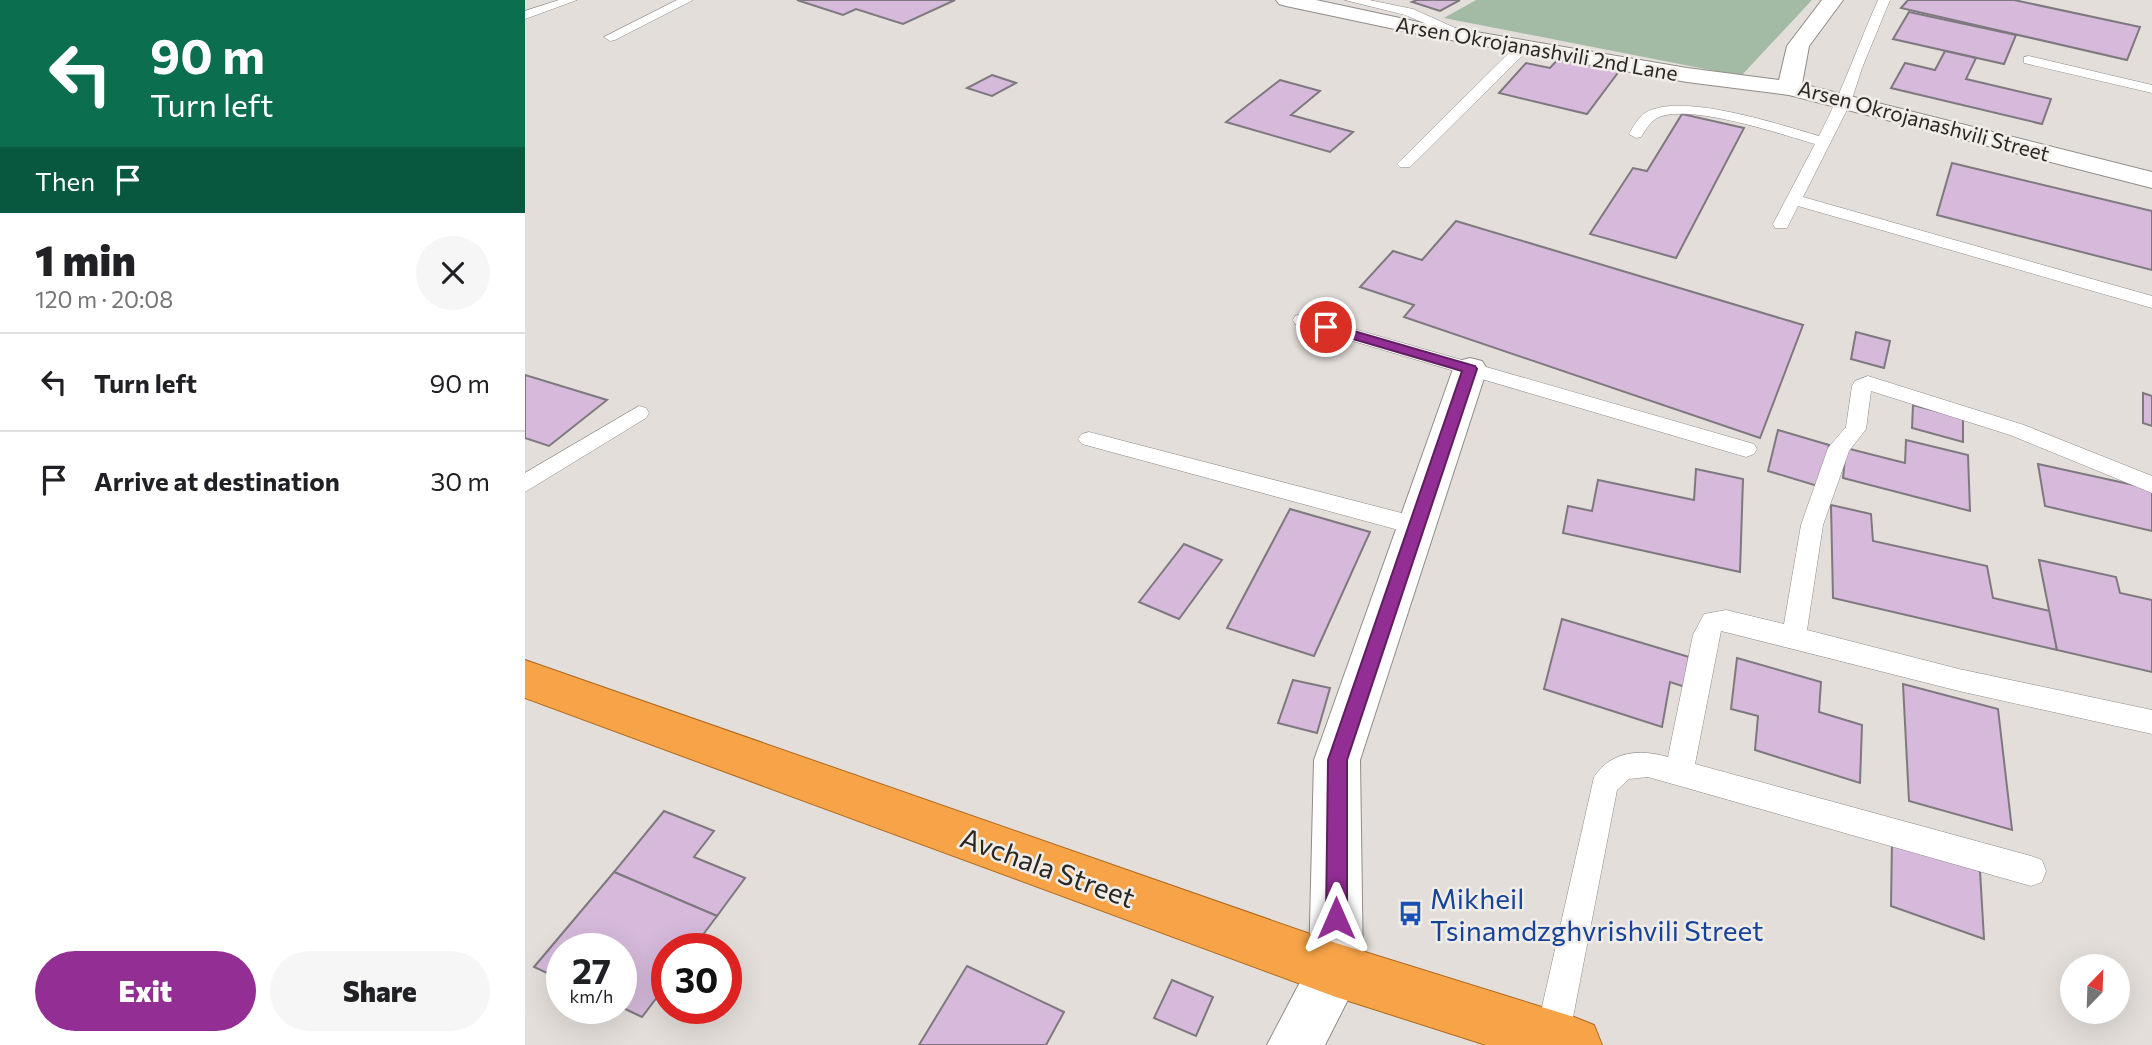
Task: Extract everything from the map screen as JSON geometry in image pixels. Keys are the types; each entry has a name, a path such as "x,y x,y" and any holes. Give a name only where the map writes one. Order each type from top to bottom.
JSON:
{"highway":[{"name":"Avchala Street","path":"525,680 1336,970 1563,1042"}],"street":[{"name":"Arsen Okrojanashvili 2nd Lane","path":"1286,0 1467,36 1687,75 1790,88"},
{"name":"Arsen Okrojanashvili Street","path":"1833,0 1798,46 1790,88 2152,180"},
{"path":"1295,1045 1336,970 1337,760 1470,369"}],"lane":[{"path":"525,15 571,0"},
{"path":"610,37 687,0"},
{"path":"1781,224 1844,102 1884,0"},
{"path":"1362,1 1409,12 1467,36"},
{"path":"1405,164 1525,45"},
{"path":"2029,60 2152,89"},
{"path":"1636,134 1645,120 1653,114 1676,109 1712,114 1824,142"},
{"path":"1794,200 2152,302"},
{"path":"1303,320 1746,449"},
{"path":"1794,636 1812,525 1839,448 1856,429 1863,386 1878,384 2017,430 2152,485"},
{"path":"525,484 639,413"},
{"path":"1089,439 1417,526"},
{"path":"1679,774 1706,635 1713,621 1726,620 1959,680 2152,722"},
{"path":"1563,1042 1604,786 1612,773 1627,765 1649,764 2031,872"}],"green space":[{"path":"1476,0 1812,0 1741,76 1444,18"}],"building":[{"path":"797,0 955,0 903,24 856,9 843,15"},
{"path":"1460,0 1440,11 1412,2"},
{"path":"1908,0 2014,0 2140,27 2127,60 1901,8"},
{"path":"1909,12 2016,35 2004,64 1893,39"},
{"path":"1945,51 1976,58 1966,79 2051,99 2042,124 1891,88 1905,63 1935,70"},
{"path":"1560,57 1620,70 1587,114 1499,93 1526,63 1550,68"},
{"path":"992,75 1016,83 992,96 967,88"},
{"path":"1280,80 1320,91 1291,115 1353,132 1330,152 1226,122"},
{"path":"1682,114 1744,128 1676,258 1590,234 1633,168 1647,171"},
{"path":"1952,163 2152,211 2152,270 1937,215"},
{"path":"1456,221 1803,325 1760,438 1404,317 1414,305 1360,287 1393,251 1422,260"},
{"path":"1856,332 1890,341 1884,368 1851,359"},
{"path":"525,375 607,400 549,446 525,438"},
{"path":"2143,393 2152,396 2152,426 2143,423"},
{"path":"1913,405 1963,418 1963,442 1912,428"},
{"path":"1778,430 1829,445 1821,487 1768,471"},
{"path":"1906,440 1968,455 1970,511 1843,478 1846,448 1905,463"},
{"path":"2038,464 2152,489 2152,531 2045,506"},
{"path":"1696,469 1743,479 1740,572 1563,533 1568,506 1592,511 1598,480 1694,500"},
{"path":"1831,505 1871,514 1873,541 1987,566 1993,598 2050,611 2057,650 1833,598"},
{"path":"1290,509 1370,532 1314,656 1227,628"},
{"path":"1184,544 1222,560 1179,619 1139,602"},
{"path":"2039,560 2116,577 2120,593 2152,600 2152,672 2057,650"},
{"path":"1562,619 1689,657 1685,687 1670,682 1662,727 1544,689"},
{"path":"1737,658 1821,682 1819,712 1862,725 1860,783 1755,750 1758,716 1731,709"},
{"path":"1293,680 1330,688 1317,733 1278,723"},
{"path":"1903,684 1998,709 2012,830 1909,801"},
{"path":"664,811 714,831 694,857 745,878 717,916 614,872"},
{"path":"1892,841 1980,871 1984,939 1891,906"},
{"path":"614,872 717,916 704,933 651,933 651,1005 642,1017 637,1015 637,933 563,933"},
{"path":"546,953 546,973 534,967"},
{"path":"967,966 1064,1012 1046,1045 919,1045"},
{"path":"1172,980 1213,997 1196,1036 1154,1018"}],"place":[{"name":"Mikheil Tsinamdzghvrishvili Street","path":"1410,914"}],"route":[{"path":"1326,327 1470,369 1337,760 1336,918"}]}
